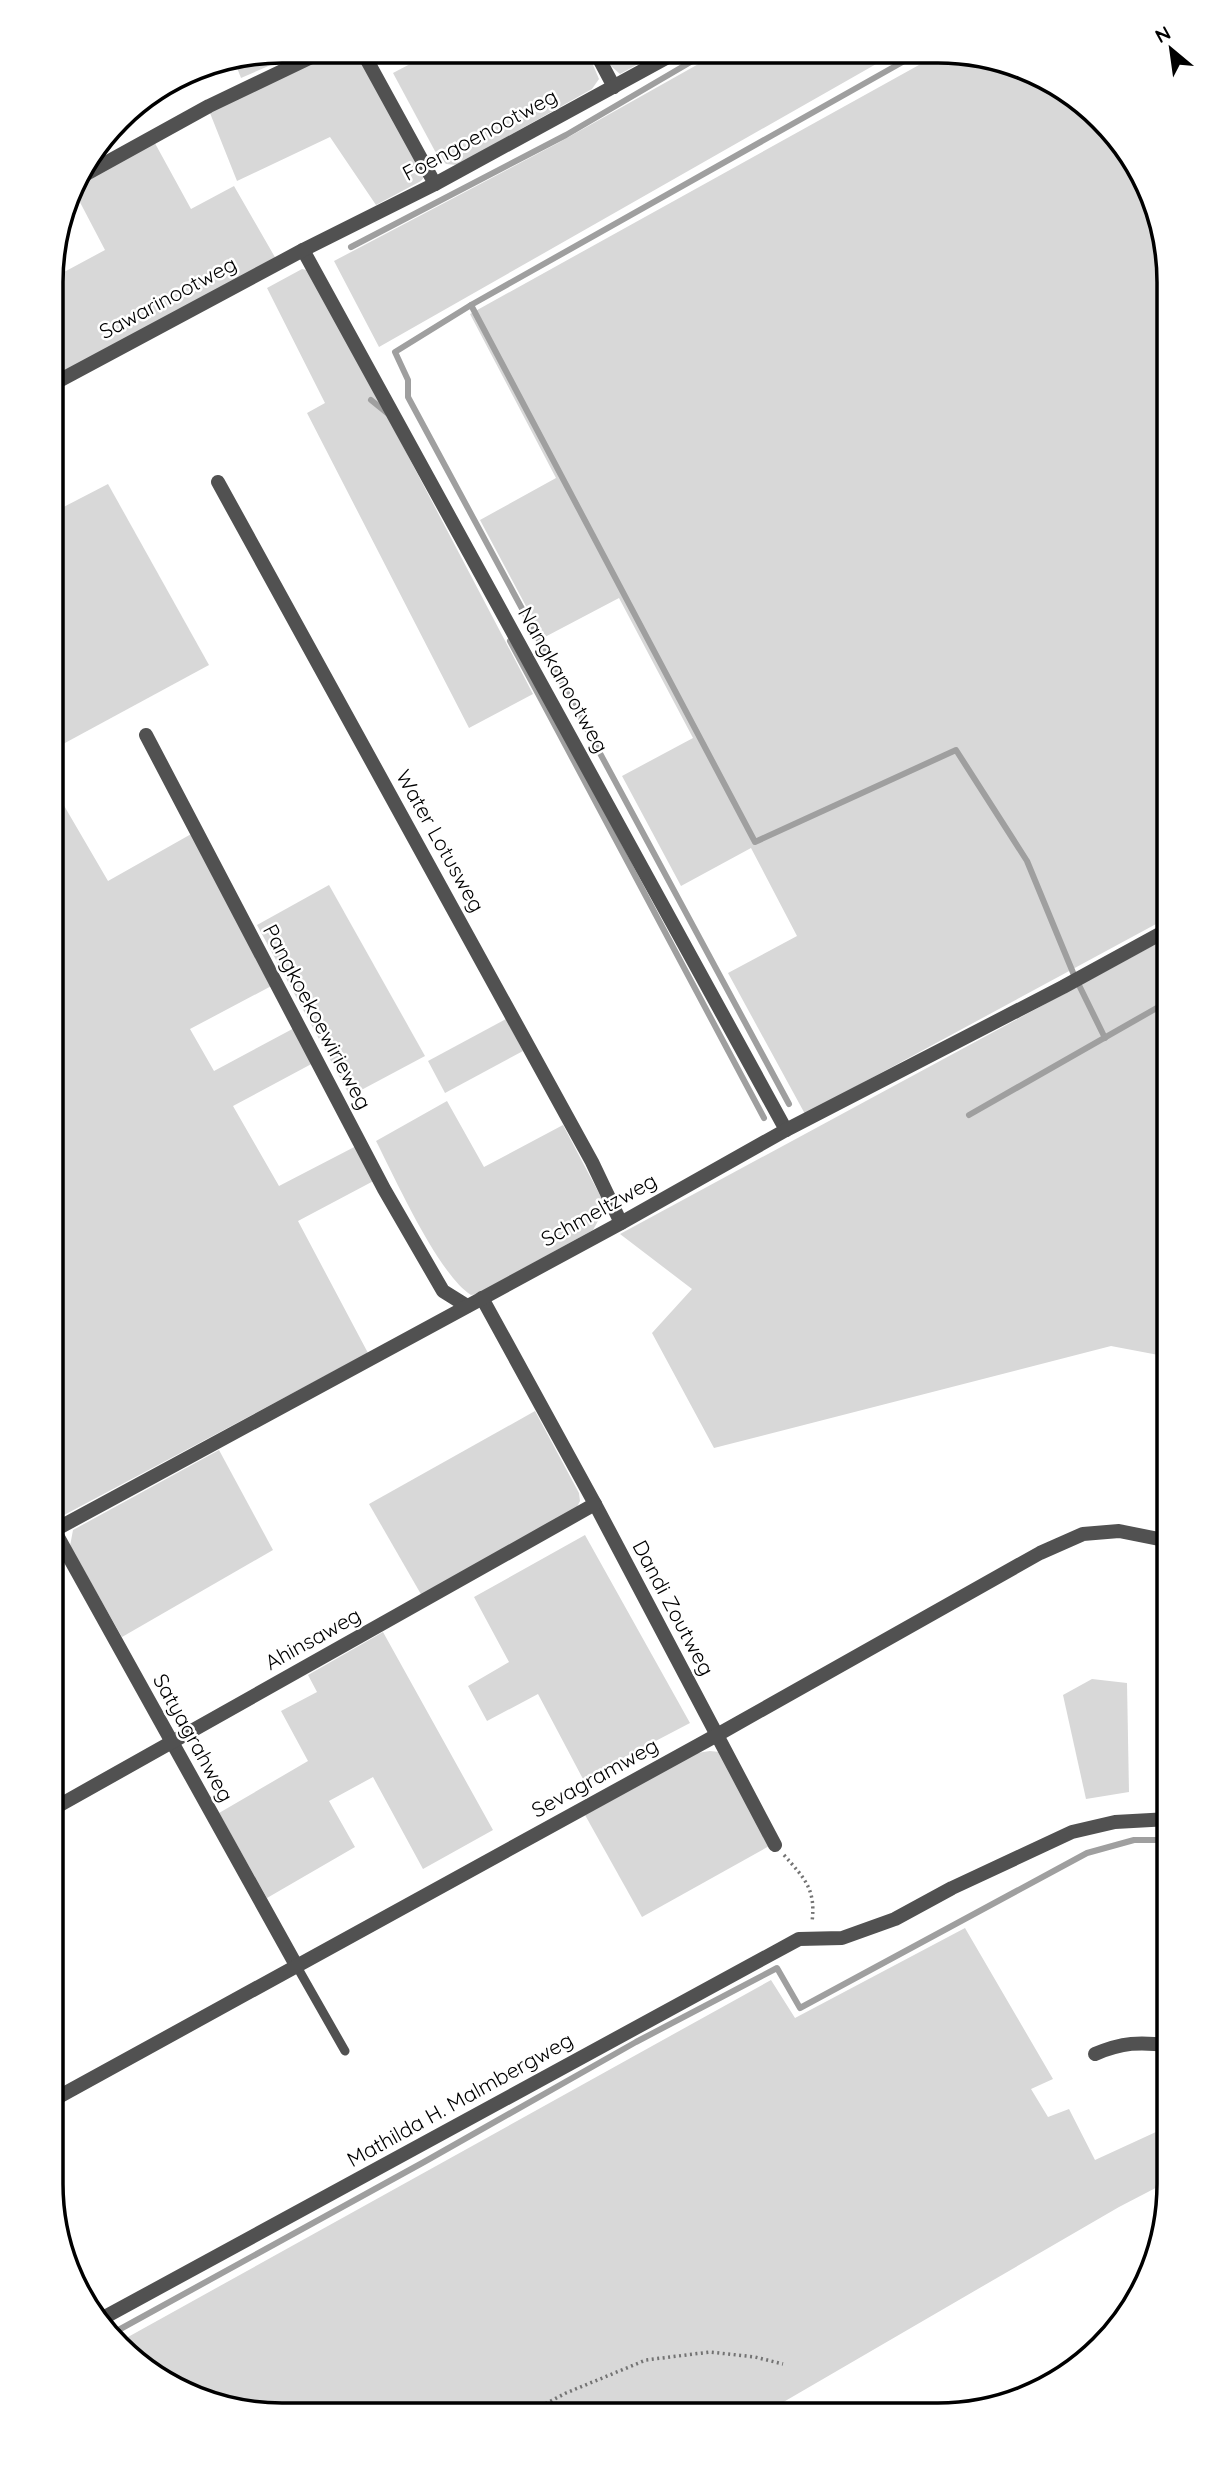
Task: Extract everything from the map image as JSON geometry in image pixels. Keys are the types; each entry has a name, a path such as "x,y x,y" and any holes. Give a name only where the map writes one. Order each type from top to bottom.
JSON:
{"street":[{"path":"95,169 209,106 299,63"},
{"path":"369,63 435,184"},
{"path":"601,63 614,87"},
{"name":"Foengoenootweg","path":"303,250 435,184 657,63"},
{"name":"Sawarinootweg","path":"63,378 303,250"},
{"name":"Nangkanootweg","path":"303,250 786,1130"},
{"name":"Water Lotusweg","path":"218,482 592,1162 621,1223"},
{"name":"Pangkoekoewirieweg","path":"146,735 384,1189 443,1291 467,1306"},
{"name":"Schmeltzweg","path":"63,1526 621,1223 786,1130 1157,936"},
{"name":"Dandi Zoutweg","path":"482,1298 595,1504 775,1845"},
{"name":"Ahinsaweg","path":"63,1803 595,1504"},
{"name":"Sevagramweg","path":"63,2094 717,1735 1040,1553 1083,1534 1119,1531 1157,1539"},
{"name":"Satyagrahweg","path":"63,1549 296,1965"},
{"name":"Mathilda H. Malmbergweg","path":"107,2316 799,1939 842,1938 895,1919 952,1888 1072,1832 1115,1822 1157,1820"},
{"path":"1095,2054 1117,2045 1141,2042 1157,2044"}],"lane":[{"path":"296,1965 345,2050"}],"path":[{"path":"775,1845 802,1876 813,1897 810,1938"},
{"path":"547,2403 646,2360 709,2352 755,2357 783,2364"}],"shaded area":[{"path":"305,63 372,63 428,172 421,181 376,205 330,137 237,181 208,108"},
{"path":"412,63 592,63 599,79 592,89 457,165 446,164 436,153 393,73"},
{"path":"609,63 640,63 620,74"},
{"path":"700,63 878,63 379,347 334,261 558,143"},
{"path":"923,63 953,63 1009,75 1060,100 1082,117 1120,160 1134,185 1150,225 1155,253 1157,923 805,1114 728,973 797,936 751,848 681,886 622,776 693,738 619,598 543,638 480,520 556,478 470,314"},
{"path":"274,64 241,78 237,68"},
{"path":"151,136 191,209 234,186 276,259 63,372 63,273 105,250 79,201 96,167"},
{"path":"302,269 311,271 533,694 469,728 307,413 325,403 267,288"},
{"path":"108,484 209,665 63,744 63,507"},
{"path":"63,804 108,881 193,833 277,983 190,1029 214,1071 298,1026 317,1061 233,1106 279,1186 362,1143 381,1177 298,1221 368,1353 63,1516"},
{"path":"329,885 425,1056 350,1096 257,925"},
{"path":"1157,943 1157,1355 1111,1346 714,1448 652,1333 692,1289 620,1234"},
{"path":"506,1019 523,1051 445,1093 428,1061"},
{"path":"447,1101 484,1167 563,1125 603,1201 603,1212 593,1230 471,1295 458,1284 431,1247 376,1141"},
{"path":"535,1411 579,1493 580,1501 577,1507 422,1596 369,1504"},
{"path":"219,1450 273,1550 122,1637 70,1546 73,1530"},
{"path":"585,1535 690,1723 583,1779 538,1694 487,1721 468,1686 509,1662 474,1597"},
{"path":"383,1632 493,1830 423,1869 373,1777 329,1801 355,1847 267,1898 219,1813 308,1761 281,1711 317,1692 308,1675"},
{"path":"1092,1679 1127,1683 1129,1792 1086,1799 1063,1695"},
{"path":"719,1752 771,1845 642,1917 585,1815 697,1753"},
{"path":"965,1928 1053,2079 1031,2089 1048,2117 1069,2109 1095,2160 1157,2132 1157,2187 782,2403 253,2401 225,2396 172,2374 127,2338 771,1980 795,2018"}],"waterway":[{"path":"351,247 566,135 689,63"},
{"path":"901,63 471,305 755,842 956,750 1027,861 1074,975 1105,1038"},
{"path":"471,305 395,352 408,380 408,397 789,1104"},
{"path":"371,400 387,413"},
{"path":"510,641 764,1118"},
{"path":"969,1115 1157,1008"},
{"path":"119,2330 636,2042 777,1968 800,2008 1087,1853 1134,1840 1157,1840"}]}
